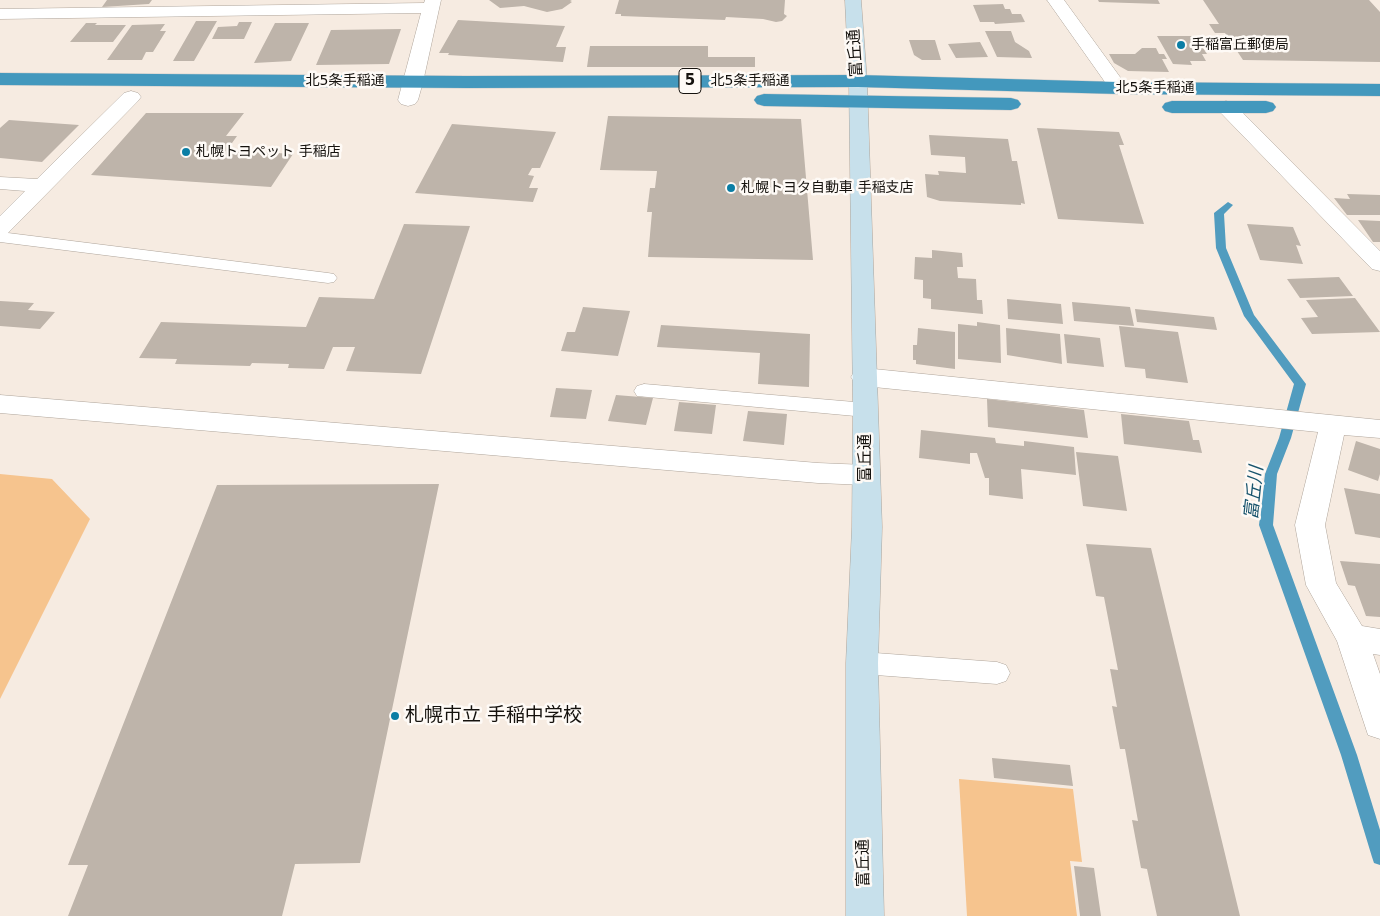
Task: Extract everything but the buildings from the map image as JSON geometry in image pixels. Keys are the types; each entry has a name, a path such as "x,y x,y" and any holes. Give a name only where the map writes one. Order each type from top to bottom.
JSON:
{"highway":[{"name":"北5条手稲通","path":"0,79 411,91 569,100"},
{"name":"北5条手稲通","path":"0,96 131,97 411,91 858,91 1118,88 1380,90"},
{"name":"北5条手稲通","path":"747,100 858,91 1031,104"},
{"name":"北5条手稲通","path":"1100,106 1380,108"}],"street":[{"name":"富丘通","path":"853,0 858,91 866,410 867,526 862,663 865,916"},
{"path":"1055,0 1118,88"},
{"path":"0,14 78,6 432,4 411,91"},
{"path":"0,228 131,97"},
{"path":"1226,107 1380,264"},
{"path":"0,183 40,186"},
{"path":"864,378 1380,428"},
{"path":"0,404 808,472 866,475"},
{"path":"1328,424 1310,525 1321,585 1366,640 1380,724"}],"lane":[{"path":"0,237 328,278"},
{"path":"644,391 866,410"},
{"path":"862,663 997,673"}],"shaded area":[{"path":"0,474 52,479 90,519 0,699"},
{"path":"959,779 1073,789 1082,862 1070,861 1077,916 967,916"}],"waterway":[{"name":"富丘川","path":"1228,205 1219,213 1221,248 1249,316 1300,384 1285,438 1271,474 1266,525 1349,755 1380,857"}],"place":[{"name":"手稲富丘郵便局","path":"1181,45"},
{"name":"札幌トヨペット 手稲店","path":"186,152"},
{"name":"札幌トヨタ自動車 手稲支店","path":"731,188"},
{"name":"札幌市立 手稲中学校","path":"395,716"}]}
